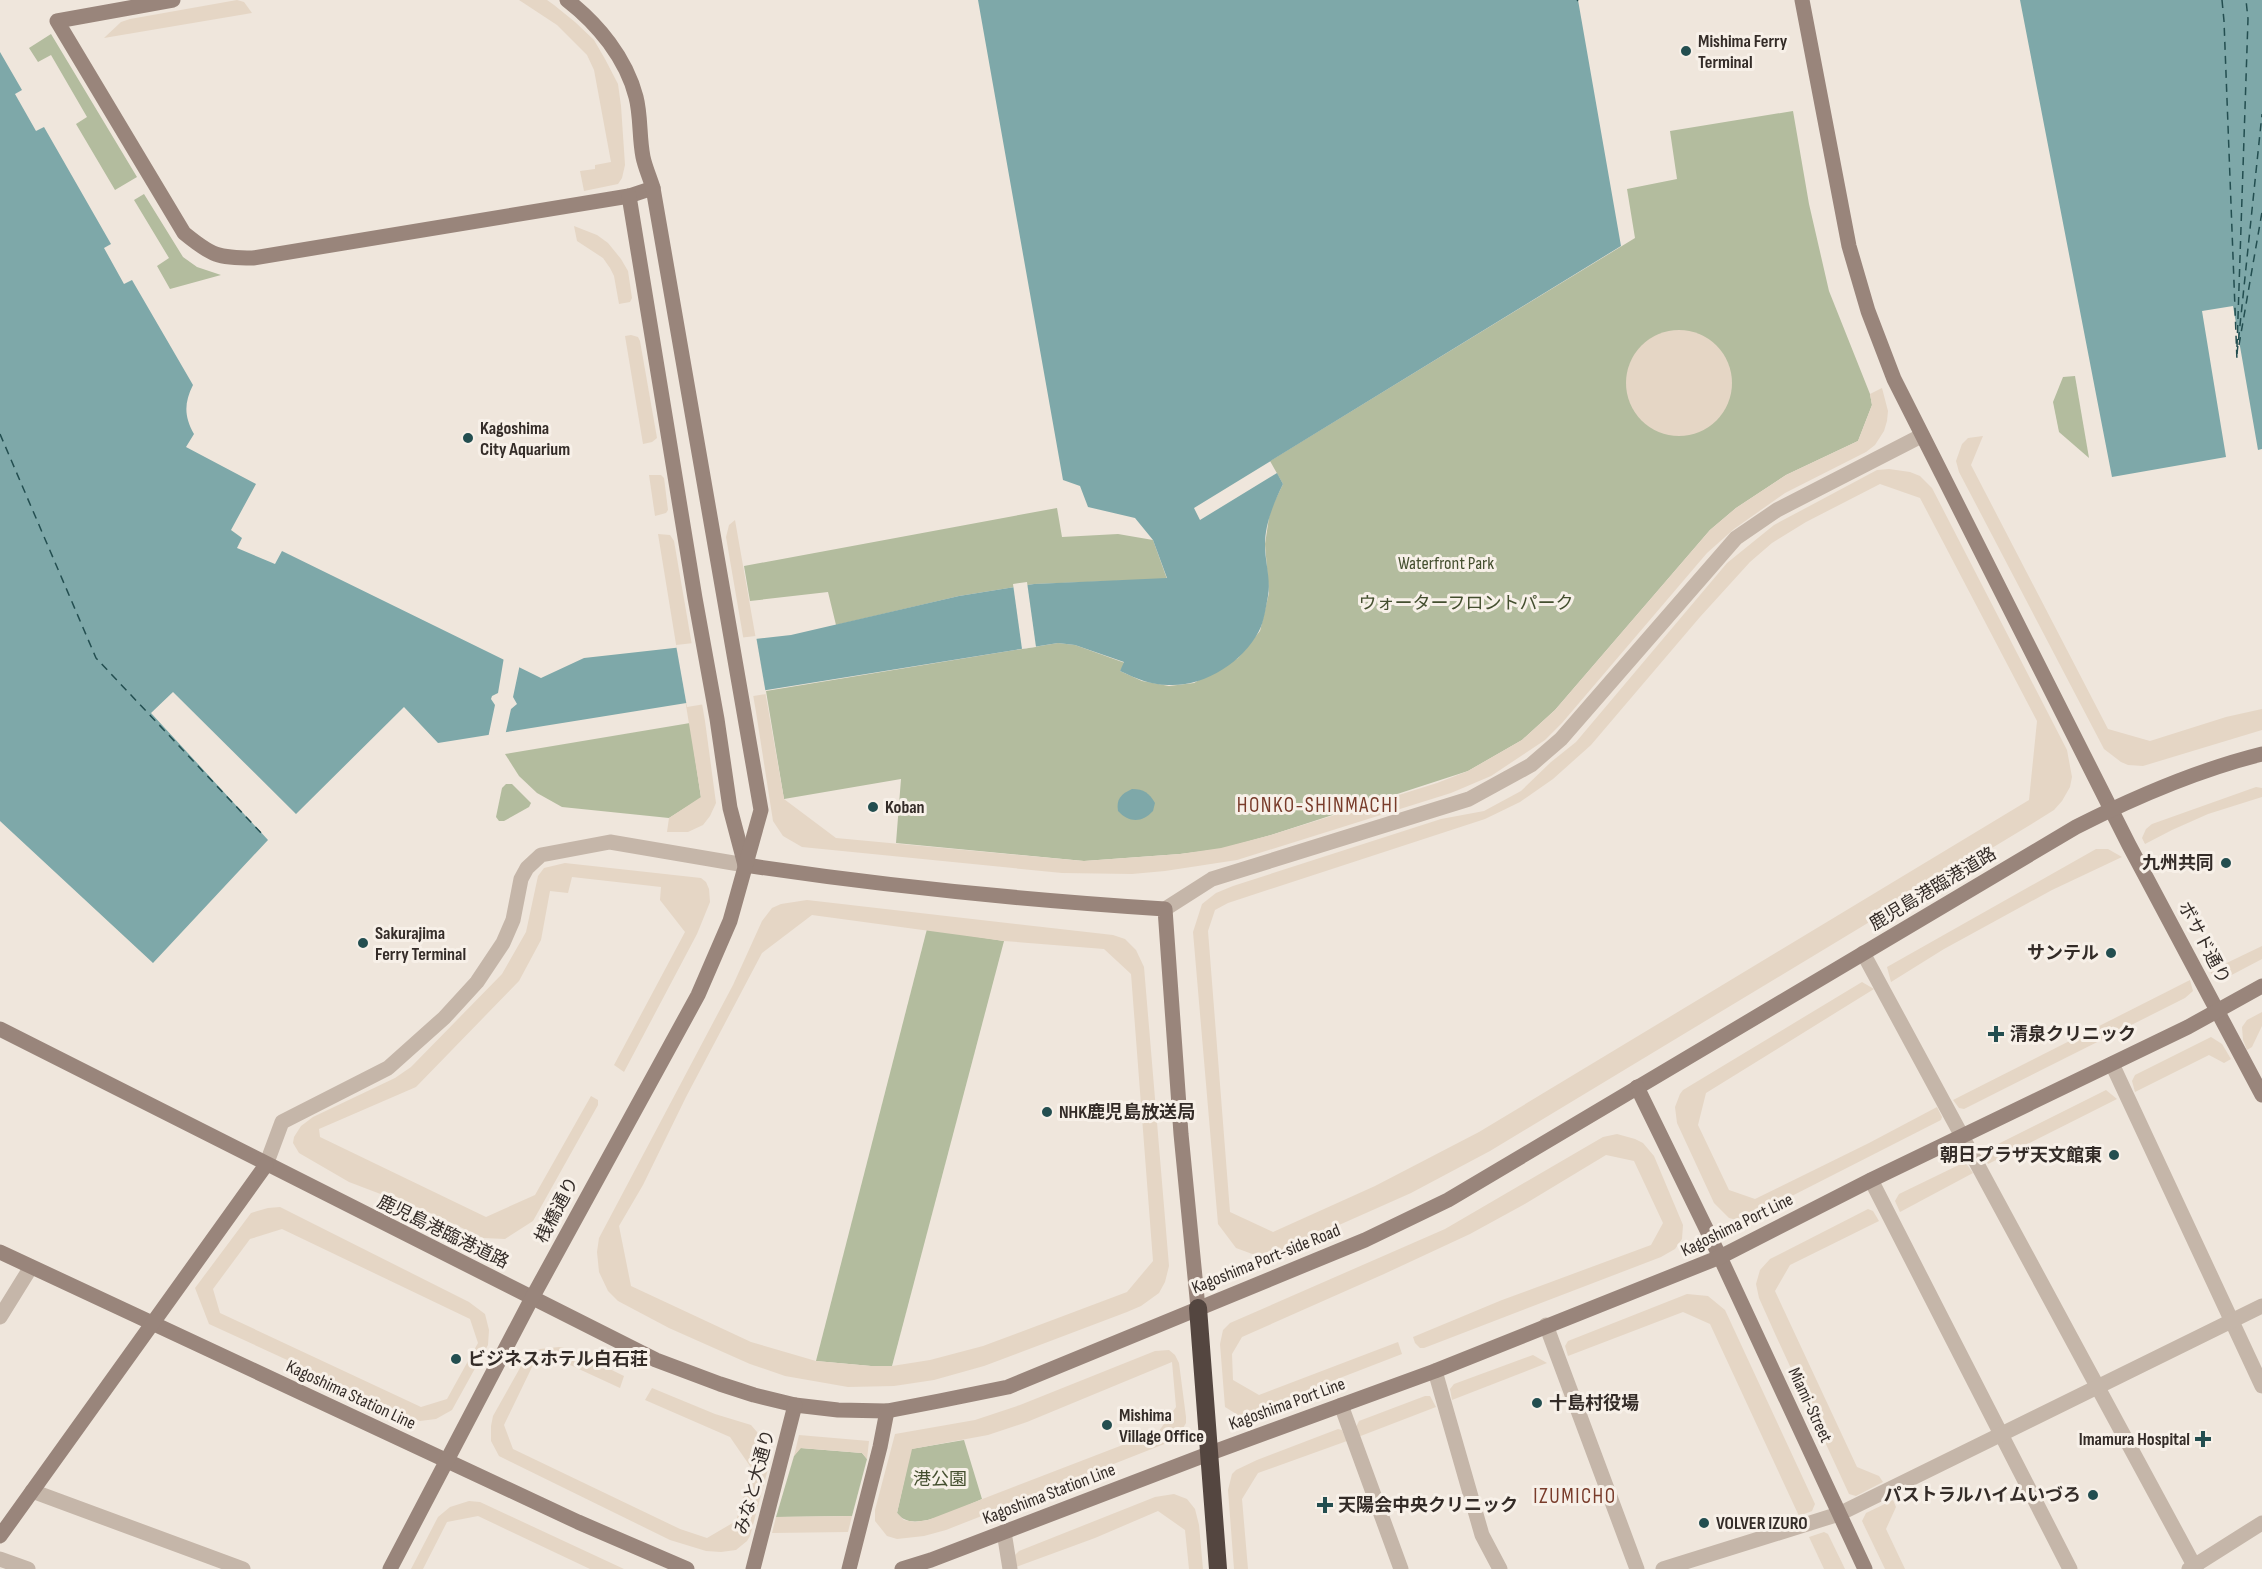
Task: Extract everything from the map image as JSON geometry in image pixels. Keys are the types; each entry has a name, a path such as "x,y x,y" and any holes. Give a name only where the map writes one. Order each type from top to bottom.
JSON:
{"highway":[{"path":"1198,1308 1218,1569"}],"street":[{"path":"173,0 57,21 184,233 207,251 224,258 253,258 629,196 653,188"},
{"name":"桟橋通り","path":"390,1569 532,1298 698,995 730,921 761,810 653,188 643,157 636,99 628,74 605,37 585,14 567,0"},
{"name":"ボサド通り","path":"1802,0 1851,256 1868,311 1894,379 2112,809 2262,1095"},
{"path":"629,196 730,808 746,865"},
{"path":"0,1536 266,1165 282,1122 388,1068 444,1018 477,982 503,943 513,920 521,879 527,868 541,855 610,842 812,875 1066,903 1165,909 1212,879 1469,799 1531,765 1561,739 1736,538 1776,510 1921,436"},
{"name":"鹿児島港臨港道路","path":"1637,1087 2076,826 2188,778 2262,754"},
{"path":"1165,909 1181,1134 1198,1308"},
{"path":"1863,953 2098,1387 2193,1568 2262,1523"},
{"name":"Kagoshima Port Line","path":"1208,1454 1435,1371 1720,1257 1871,1180 2218,1011 2262,986"},
{"name":"鹿児島港臨港道路","path":"2,1032 656,1360 754,1395 838,1410 887,1411"},
{"path":"2112,1064 2262,1386"},
{"name":"Kagoshima Port-side Road","path":"887,1411 1008,1387 1365,1240 1448,1200 1637,1087"},
{"name":"Miami-Street","path":"1637,1087 1720,1257 1864,1569"},
{"path":"1871,1180 2070,1569"},
{"name":"Kagoshima Station Line","path":"0,1252 578,1522 687,1569"},
{"path":"0,1317 31,1267"},
{"path":"1663,1569 1839,1514 2262,1306"},
{"path":"1546,1325 1637,1569"},
{"path":"1435,1371 1482,1535 1500,1569"},
{"name":"みなと大通り","path":"753,1569 795,1404"},
{"path":"1341,1405 1401,1569"},
{"path":"849,1569 887,1411"},
{"name":"Kagoshima Station Line","path":"902,1569 1004,1533 1208,1454"},
{"path":"32,1491 243,1569"},
{"path":"1004,1533 1010,1569"},
{"path":"0,1559 28,1569"}],"green space":[{"path":"51,34 137,177 115,190 76,124 87,117 51,55 38,62 29,48"},
{"name":"Waterfront Park","path":"1793,111 1809,204 1829,291 1870,394 1872,405 1858,441 1786,475 1736,508 1710,530 1555,710 1522,740 1468,771 1271,835 1221,849 1180,854 1084,861 896,843 901,779 784,799 766,691 1058,643 1075,645 1125,663 1120,671 1142,681 1169,686 1194,683 1238,658 1260,631 1269,593 1265,544 1270,511 1283,484 1270,461 1635,238 1627,189 1677,179 1670,131"},
{"path":"144,194 183,257 197,267 221,275 170,289 157,266 169,258 134,200"},
{"path":"2075,376 2089,458 2059,432 2053,402 2063,377"},
{"path":"1057,508 1062,537 1118,534 1153,540 1167,579 1034,584 959,596 836,625 828,592 750,601 744,566"},
{"path":"690,723 701,798 669,818 562,807 537,793 519,776 505,754"},
{"path":"506,784 512,784 531,803 529,807 504,821 499,821 496,817 502,788"},
{"path":"927,929 1004,941 892,1366 816,1361"},
{"name":"港公園","path":"964,1440 982,1499 932,1519 912,1521 901,1517 897,1513 911,1449"},
{"path":"800,1448 862,1453 867,1459 852,1516 776,1517 794,1456"}],"shaded area":[{"path":"237,0 244,2 252,13 104,38 121,22 130,19"},
{"path":"519,0 547,0 594,40 605,59 618,84 621,106 625,165 618,184 584,191 580,171 595,169 595,165 611,162 594,70 587,55 557,25"},
{"path":"574,226 597,235 608,243 621,259 628,271 632,298 630,302 619,304 614,276 610,268 603,258 577,241"},
{"path":"1679,330 1699,334 1717,345 1728,363 1732,383 1728,403 1717,421 1699,432 1679,436 1659,432 1641,421 1630,403 1626,383 1630,363 1641,345 1659,334"},
{"path":"625,336 638,337 640,341 657,438 643,444"},
{"path":"1882,388 1888,411 1887,421 1875,445 1866,452 1785,493 1734,529 1707,553 1545,740 1491,776 1451,793 1237,860 1132,874 1062,873 802,847 783,836 773,821 726,537 729,525 735,520 784,799 836,838 1084,861 1180,854 1221,848 1271,835 1437,783 1468,771 1522,740 1555,710 1710,530 1736,508 1786,475 1858,441 1872,405 1870,394"},
{"path":"1983,436 1971,465 2108,729 2150,741 2226,717 2262,709 2262,730 2143,766 2121,762 2104,749 1959,472 1956,461 1962,444 1968,438"},
{"path":"1877,470 1910,472 1920,476 1932,488 2067,750 2072,777 2070,787 2062,801 2054,810 2030,825 1490,1151 1411,1193 1285,1249 1255,1255 1236,1248 1218,1224 1193,932 1202,904 1216,893 1233,886 1441,819 1484,811 1521,791 1576,742 1727,563 1774,525","holes":["1880,484 1920,498 2037,721 2029,800 1479,1132 1375,1186 1273,1232 1230,1212 1208,931 1215,910 1228,903 1485,819 1520,802 1553,779 1591,745 1700,617 1750,562 1772,543 1806,522"]},
{"path":"649,475 661,475 664,478 668,510 666,513 655,516"},
{"path":"658,534 670,535 674,541 705,721 716,803 703,825 688,832 667,832 669,818 701,797"},
{"path":"2256,787 2262,788 2262,797 2208,814 2145,844 2142,838 2146,829 2152,824"},
{"path":"2096,849 2108,849 2122,857 2052,890 1944,949 1891,982 1887,967"},
{"path":"565,863 701,878 709,889 710,902 697,934 624,1072 614,1065 685,932 660,900 661,887 572,877 568,893 550,891 541,940 519,981 416,1087 319,1129 320,1137 486,1217 535,1195 591,1096 598,1100 598,1105 533,1221 505,1239 483,1238 433,1214 349,1182 299,1153 293,1143 301,1126 313,1117 395,1078 411,1067 502,974 526,932 538,876 544,868"},
{"path":"807,900 1113,935 1125,939 1136,950 1144,967 1169,1266 1165,1282 1159,1293 1141,1306 1127,1312 984,1366 934,1380 894,1386 848,1387 785,1376 750,1364 669,1328 618,1301 608,1291 599,1272 597,1252 599,1238 733,985 762,921 772,908 781,904","holes":["812,915 1004,941 1104,949 1131,974 1153,1261 1127,1292 983,1346 930,1360 892,1366 871,1366 816,1361 751,1342 631,1286 619,1226 643,1185 686,1097 762,953"]},
{"path":"2262,946 2262,959 2224,979 2215,980 2210,971"},
{"path":"2190,980 2193,991 2185,998 1964,1109 1959,1108 1953,1100"},
{"path":"1862,982 1874,989 1706,1093 1698,1125 1729,1190 1755,1199 1937,1107 1942,1117 1941,1120 1740,1221 1729,1218 1714,1203 1677,1123 1675,1107 1680,1094 1683,1090"},
{"path":"2262,1012 2262,1026 2252,1047 2247,1050 2242,1027 2247,1020"},
{"path":"2211,1037 2222,1044 2231,1059 2224,1063 2209,1055 2135,1092 2132,1081 2135,1075"},
{"path":"2106,1090 2117,1099 1988,1164 1985,1158 1986,1150"},
{"path":"1617,1134 1643,1143 1654,1156 1683,1225 1682,1239 1675,1249 1661,1257 1424,1348 1420,1348 1415,1343 1413,1337 1502,1300 1651,1245 1663,1223 1634,1161 1606,1155 1470,1234 1242,1337 1232,1354 1233,1380 1259,1395 1398,1342 1402,1354 1247,1414 1238,1415 1225,1407 1220,1344 1223,1330 1230,1323 1445,1229 1603,1137"},
{"path":"1965,1162 1973,1173 1900,1212 1895,1201 1899,1194"},
{"path":"280,1207 469,1302 485,1314 489,1330 488,1345 452,1410 436,1419 420,1421 209,1324 195,1288 251,1213","holes":["282,1229 470,1319 478,1343 447,1399 421,1407 220,1313 213,1289 250,1239"]},
{"path":"1868,1209 1873,1211 1879,1221 1790,1265 1775,1291 1857,1467 1879,1476 1883,1482 1856,1496 1849,1494 1759,1298 1756,1284 1760,1270 1770,1259"},
{"path":"1687,1294 1708,1296 1725,1310 1815,1504 1812,1511 1799,1516 1710,1324 1683,1312 1568,1356 1565,1346 1568,1341"},
{"path":"559,1347 569,1349 624,1376 620,1388 555,1358 533,1365 504,1425 513,1449 680,1529 707,1538 736,1521 752,1469 730,1437 645,1400 652,1388 715,1414 751,1425 763,1439 769,1465 747,1541 736,1550 721,1552 706,1551 670,1540 499,1456 491,1441 493,1416 525,1359 540,1349"},
{"path":"1169,1350 1179,1363 1186,1423 1177,1439 946,1530 924,1536 897,1539 887,1536 875,1521 875,1510 895,1434 975,1420 1020,1405 1155,1351","holes":["1172,1362 1176,1407 1159,1431 928,1520 915,1522 904,1520 897,1513 912,1449 988,1435 1027,1422"]},
{"path":"1533,1355 1547,1363 1452,1400 1450,1389 1454,1384"},
{"path":"1430,1396 1436,1407 1358,1437 1356,1427 1359,1421"},
{"path":"1338,1429 1342,1430 1347,1441 1258,1473 1242,1499 1248,1569 1234,1569 1228,1490 1232,1474 1257,1460"},
{"path":"799,1435 869,1441 867,1459 862,1453 801,1448 794,1456"},
{"path":"1174,1494 1187,1499 1195,1509 1199,1525 1203,1569 1189,1569 1185,1530 1158,1511 1095,1538 1016,1567 1015,1555 1019,1551 1155,1497"},
{"path":"1893,1500 1896,1507 1886,1529 1905,1569 1885,1569 1862,1521 1866,1513"},
{"path":"469,1501 480,1502 624,1569 590,1569 478,1516 447,1522 423,1569 411,1569 438,1517 450,1507"},
{"path":"852,1516 848,1532 772,1533 776,1517"},
{"path":"1824,1532 1828,1534 1845,1569 1824,1569 1809,1537"}],"water":[{"path":"978,0 1578,0 1621,246 1194,508 1200,520 1277,473 1283,484 1268,521 1265,545 1269,590 1261,627 1252,643 1232,663 1221,671 1195,682 1182,685 1162,685 1137,679 1120,671 1124,662 1075,645 1058,643 438,743 404,707 296,814 173,692 151,713 268,840 153,963 0,821 0,52 22,90 15,94 36,131 44,127 111,244 104,248 124,284 132,280 193,385 186,410 194,434 186,447 256,484 231,530 242,538 237,548 275,564 282,551 541,678 584,658 791,635 959,596 1034,584 1167,578 1153,540 1135,518 1088,507 1080,486 1063,480"},
{"path":"2020,0 2262,0 2262,449 2258,450 2233,306 2202,311 2226,457 2112,477"},
{"path":"1132,789 1146,792 1155,803 1153,811 1144,818 1135,820 1127,818 1118,811 1120,797"}],"pier":[{"path":"1027,582 1036,647 1022,649 1013,584"},
{"path":"756,636 766,694 687,707 676,645"},
{"path":"504,657 520,664 513,697 517,704 511,709 505,736 488,738 495,705 491,699 498,693"}],"ferry route":[{"path":"2222,0 2237,361"},
{"path":"2237,347 2248,19 2246,0"},
{"path":"2237,354 2262,114"},
{"path":"2239,345 2262,212"},
{"path":"0,434 96,658 264,836"}],"place":[{"name":"Mishima Ferry Terminal","path":"1686,51"},
{"name":"Kagoshima City Aquarium","path":"468,438"},
{"name":"Koban","path":"873,807"},
{"name":"九州共同","path":"2226,863"},
{"name":"Sakurajima Ferry Terminal","path":"363,943"},
{"name":"サンテル","path":"2111,953"},
{"name":"清泉クリニック","path":"1996,1034"},
{"name":"NHK鹿児島放送局","path":"1047,1112"},
{"name":"朝日プラザ天文館東","path":"2114,1155"},
{"name":"ビジネスホテル白石荘","path":"456,1359"},
{"name":"十島村役場","path":"1537,1403"},
{"name":"Mishima Village Office","path":"1107,1425"},
{"name":"Imamura Hospital","path":"2203,1439"},
{"name":"パストラルハイムいづろ","path":"2093,1495"},
{"name":"天陽会中央クリニック","path":"1325,1505"},
{"name":"VOLVER IZURO","path":"1704,1523"}],"district":[{"name":"HONKO-SHINMACHI","path":"1318,805"},
{"name":"IZUMICHO","path":"1575,1496"}],"park label":[{"name":"ウォーターフロントパーク","path":"1466,603"}]}
